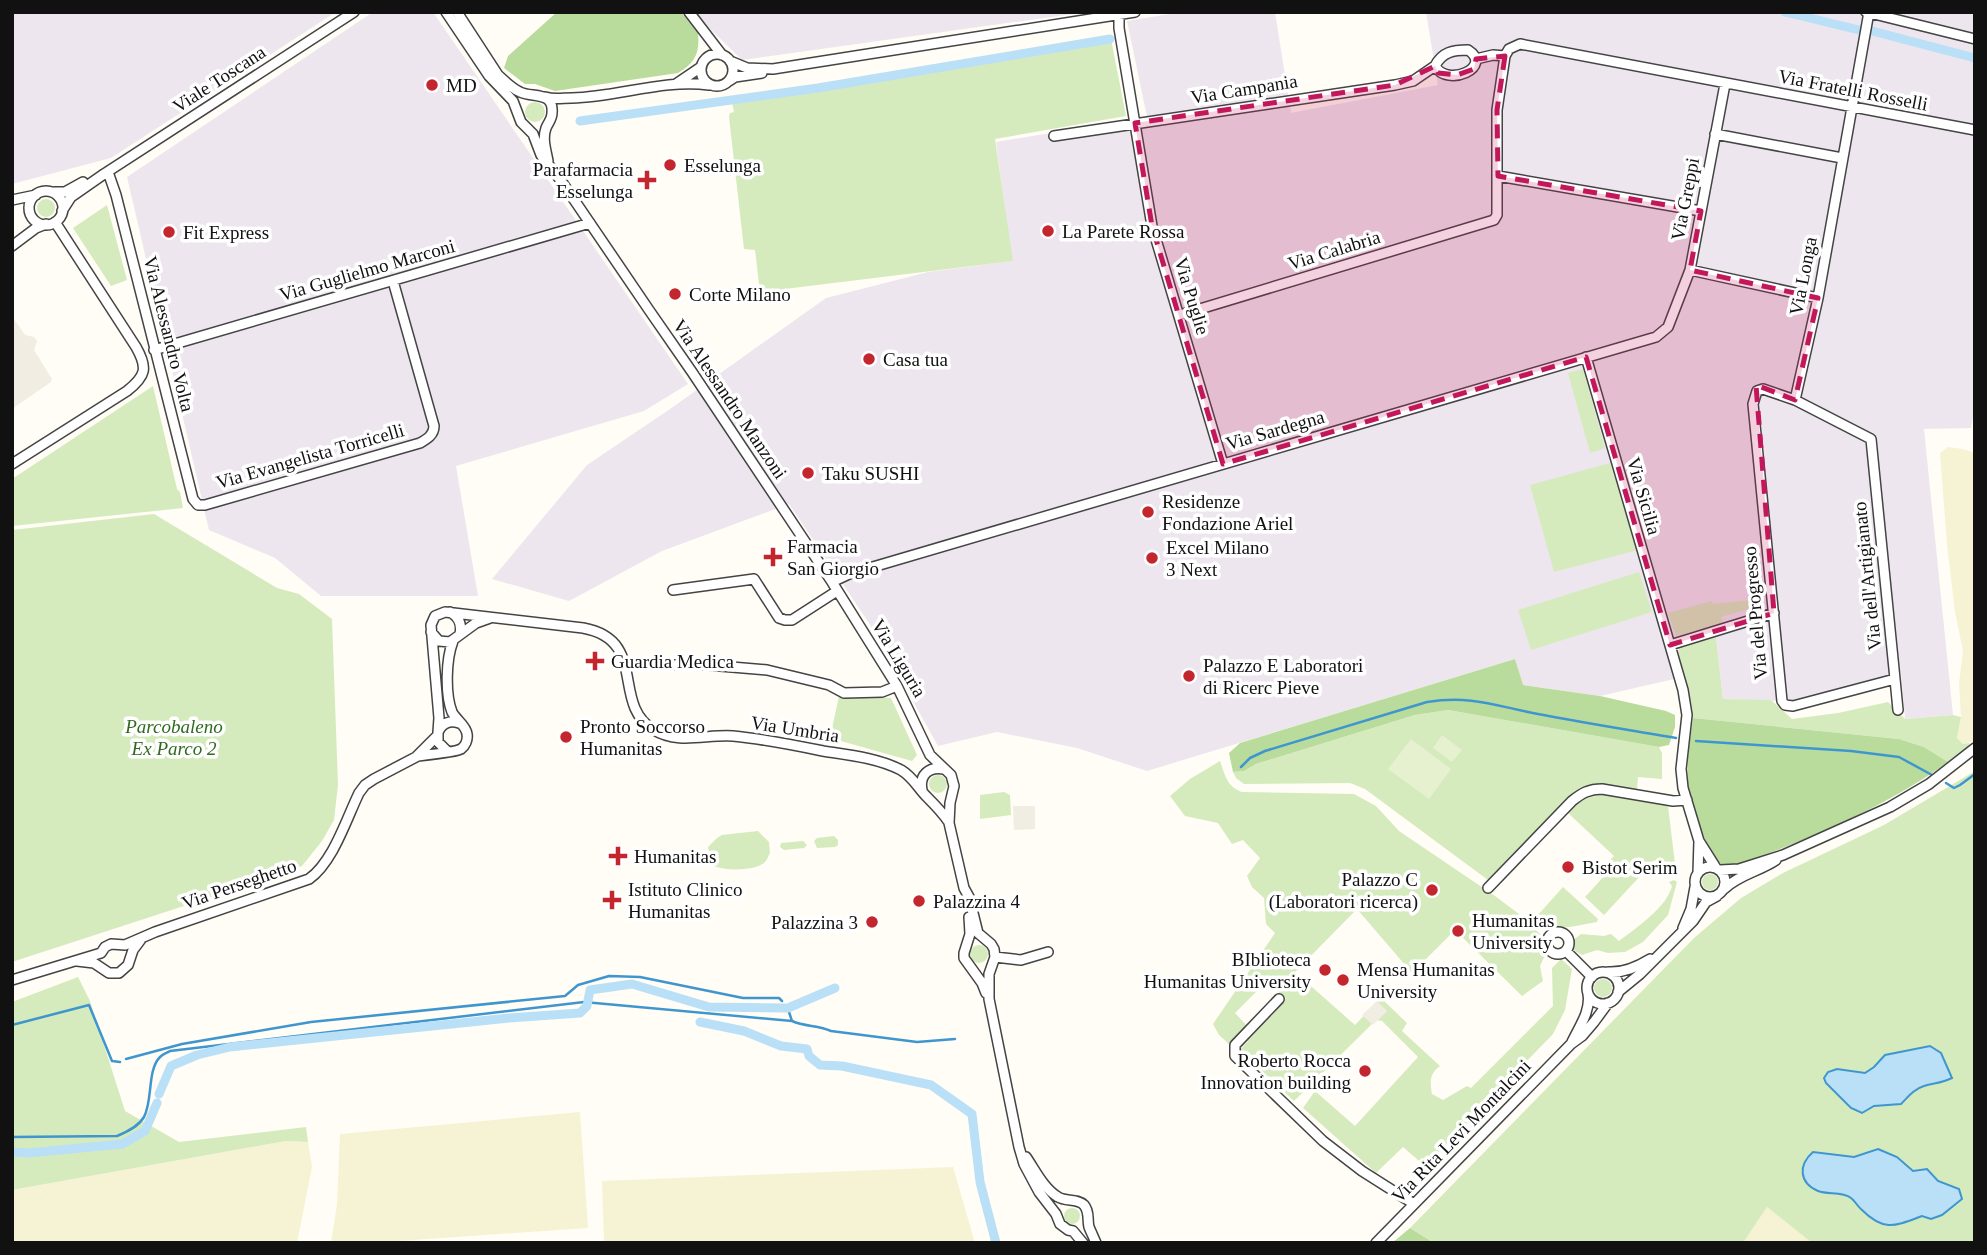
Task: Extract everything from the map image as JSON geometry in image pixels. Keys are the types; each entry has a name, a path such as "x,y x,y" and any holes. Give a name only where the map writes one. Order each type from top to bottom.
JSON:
{"street":[{"name":"Viale Toscana","path":"62,211 71,197 106,173 354,12"},
{"name":"Via Alessandro Manzoni","path":"446,12 489,76 513,101 522,122 534,136 541,155 590,223 835,586"},
{"path":"457,12 498,75 517,91 554,99 588,97 675,84 720,87 735,77 774,69 1135,12"},
{"path":"689,12 722,55 730,61 747,68 774,69"},
{"path":"1868,12 1975,39"},
{"name":"Via Longa","path":"1795,400 1818,298 1868,12"},
{"name":"Via Puglie","path":"1119,14 1119,28 1152,226 1223,464"},
{"path":"704,32 706,53 701,65 702,78 709,85"},
{"name":"Via Fratelli Rosselli","path":"1505,56 1509,48 1520,44 1975,130"},
{"name":"Via Campania","path":"1054,136 1395,85 1413,80 1435,66 1446,53 1454,51 1468,50 1476,59 1471,71 1457,75 1441,74 1435,66"},
{"path":"675,84 710,55 722,55"},
{"name":"Via Campania","path":"1476,59 1493,55 1505,56"},
{"path":"1505,56 1497,110 1498,176 1701,211"},
{"path":"729,81 733,71 730,61"},
{"name":"Via Greppi","path":"1690,270 1725,84"},
{"name":"Via Alessandro Manzoni","path":"538,95 551,105 551,118 544,138 550,167"},
{"path":"518,114 522,101 538,95"},
{"path":"527,127 541,128 556,110 588,97"},
{"path":"1715,134 1842,158"},
{"name":"Viale Toscana","path":"52,192 65,192 106,173"},
{"name":"Via Alessandro Volta","path":"106,173 116,195 193,499 198,505"},
{"name":"Via Calabria","path":"1180,315 1494,220 1498,176"},
{"path":"12,200 44,191 52,192 60,199 62,211 60,217 36,228 12,246"},
{"path":"25,236 32,217 31,201 37,194"},
{"path":"12,200 41,223 51,223"},
{"path":"12,464 127,391 138,383 144,371 142,358 136,347 51,223"},
{"name":"Via Guglielmo Marconi","path":"154,350 590,223"},
{"path":"1690,270 1818,298"},
{"name":"Via Sardegna","path":"673,590 754,579 779,618 792,620 849,574 1656,337 1668,327 1690,270"},
{"name":"Via Evangelista Torricelli","path":"198,505 420,443 430,436 434,426 393,281"},
{"name":"Via Sicilia","path":"1586,357 1686,704 1681,769 1699,841"},
{"name":"Via del Progresso","path":"1795,400 1762,389 1757,391 1753,404 1782,701 1785,705 1793,706 1895,679"},
{"name":"Via dell'Artigianato","path":"1795,400 1871,439 1898,710"},
{"name":"Via Liguria","path":"835,586 898,686 930,755 946,770"},
{"path":"450,612 461,623 448,654 450,708 467,733 465,744 457,751 447,751 441,746 438,734 432,621 440,613 450,612 491,618"},
{"path":"1670,645 1774,613"},
{"path":"431,631 439,641 448,642 475,623 491,618"},
{"name":"Via Umbria","path":"491,618 583,628 604,635 623,658 629,693 637,714 653,730 675,737 731,736 771,741 884,763 902,771 923,791"},
{"path":"664,665 708,665 767,670 830,685 844,693 882,692 898,686"},
{"path":"438,734 446,723 459,723"},
{"name":"Via Perseghetto","path":"119,945 309,879 327,861 365,785 416,757 438,734"},
{"name":"Via Rita Levi Montalcini","path":"1682,930 1691,909 1694,883 1698,873 1706,867 1739,869 1783,855 1906,798 1975,748"},
{"name":"Via Perseghetto","path":"416,757 447,751"},
{"name":"Via Liguria","path":"926,772 930,755"},
{"path":"902,771 926,772 935,768 946,770 953,778 954,786 949,823"},
{"path":"926,772 922,780 923,791 949,823 964,888 970,928 964,958 982,983 989,999"},
{"path":"1488,888 1582,793 1602,789 1673,801 1687,800"},
{"path":"930,799 942,800 952,793"},
{"path":"1695,887 1706,897 1720,893 1725,879 1699,841"},
{"path":"1698,873 1699,841"},
{"name":"Via Rita Levi Montalcini","path":"1376,1243 1571,1044 1582,1036 1618,992 1640,974 1693,920 1706,902 1731,882 1769,866 1783,855"},
{"path":"964,888 969,897 978,933 993,946 989,999 1024,1164 1063,1228 1073,1231 1083,1243"},
{"path":"74,960 94,963 109,973 117,974 124,971 133,950 142,938"},
{"path":"967,945 984,939"},
{"path":"12,980 101,953 108,946 119,945 127,950 129,962"},
{"path":"1566,951 1592,976"},
{"path":"972,968 982,970 993,961 1021,960 1048,952"},
{"path":"101,953 102,967"},
{"name":"Via Rita Levi Montalcini","path":"1571,1044 1588,1007 1588,981 1592,976 1601,972 1618,973 1628,970 1658,955"},
{"path":"1606,972 1618,982 1618,992"},
{"path":"1587,992 1593,1001 1608,1003"},
{"path":"1279,999 1235,1045 1235,1056 1322,1141 1362,1171 1414,1204"},
{"path":"1019,1147 1052,1192 1061,1199 1080,1202 1085,1206 1096,1243"},
{"path":"1058,1219 1062,1205 1071,1200"},
{"path":"1073,1231 1082,1228 1088,1220"}],"highlighted area":[{"path":"1505,56 1497,110 1498,176 1701,211 1690,270 1818,298 1795,400 1756,385 1774,613 1670,645 1586,357 1223,464 1152,226 1135,123 1395,85 1435,66 1438,73 1457,75 1474,69 1476,59"}],"shaded area":[{"path":"12,12 336,12 111,158 12,184"},
{"path":"373,12 433,12 688,384 644,411 456,466 478,596 321,596 275,558 209,530 127,177"},
{"path":"681,12 1087,12 742,60 705,24 698,33"},
{"path":"1182,12 1275,12 1291,113 1438,85 1426,12 1975,12 1975,406 1971,428 1924,429 1953,715 1905,719 1901,672 1793,703 1723,699 1716,637 1683,677 1600,696 1522,685 1515,659 1147,771 1077,748 997,732 938,746 869,623 789,504 662,551 569,601 492,579 587,465 826,298 928,272 1012,261 996,142 1147,117 1127,21"},
{"path":"12,316 25,335 34,337 37,341 34,350 52,379 12,409"},
{"path":"1948,447 1975,453 1975,739 1963,744 1957,739 1961,717 1959,684 1963,651 1947,545 1940,453"},
{"path":"1013,806 1035,806 1035,829 1014,830"},
{"path":"1377,1001 1387,1011 1373,1025 1362,1015"},
{"path":"580,1112 588,1228 370,1243 331,1243 337,1204 340,1134"},
{"path":"286,1141 308,1142 312,1167 297,1243 12,1243 12,1190"},
{"path":"953,1167 975,1243 604,1243 602,1181"},
{"path":"1767,1207 1812,1243 1743,1243"}],"green space":[{"path":"557,12 681,12 698,33 697,52 689,65 678,73 555,91 535,84 525,84 504,68 508,56"},
{"path":"1111,39 1126,116 995,139 1013,261 760,292 755,250 744,249 729,117 730,113 734,112 732,102"},
{"path":"535,102 542,105 545,112 542,119 535,122 528,119 525,112 528,105"},
{"path":"46,199 52,202 55,208 52,214 46,217 40,214 37,208 40,202"},
{"path":"107,205 127,280 111,286 73,228"},
{"path":"1583,369 1605,448 1590,453 1568,373"},
{"path":"153,386 183,508 12,526 12,479"},
{"path":"1610,463 1638,550 1554,572 1530,485"},
{"name":"Parcobaleno Ex Parco 2","path":"154,514 277,588 299,594 332,619 338,785 334,820 322,841 302,866 12,962 12,530"},
{"path":"1639,572 1652,612 1531,650 1518,610"},
{"path":"1762,599 1762,605 1721,617 1723,623 1676,636 1668,613 1712,601 1713,604"},
{"path":"1716,637 1723,699 1771,700 1792,719 1838,713 1888,702 1905,719 1953,715 1961,717 1957,738 1963,744 1969,743 1969,747 1948,762 1924,747 1899,739 1693,718 1678,662 1679,648"},
{"path":"1515,659 1523,685 1600,696 1675,715 1675,727 1669,745 1659,747 1448,710 1415,715 1256,764 1244,771 1233,772 1229,753 1240,743"},
{"path":"839,696 891,698 917,755 912,761 830,738"},
{"path":"1448,710 1659,747 1662,753 1662,779 1638,777 1637,789 1603,784 1579,790 1488,880 1365,789 1350,783 1244,784 1233,772 1244,771 1256,764 1415,715"},
{"path":"1693,718 1899,739 1924,747 1948,762 1899,793 1846,821 1736,866 1726,866 1715,858 1710,850 1689,792 1688,759"},
{"path":"1442,735 1462,750 1452,762 1433,748"},
{"path":"1411,739 1451,769 1429,799 1388,769"},
{"path":"1220,761 1230,784 1242,792 1354,794 1376,806 1399,831 1519,914 1542,936 1547,951 1540,966 1543,981 1522,996 1455,930 1412,973 1357,909 1295,972 1355,1025 1387,991 1391,996 1385,1002 1407,1023 1402,1031 1440,1066 1431,1078 1432,1094 1443,1100 1467,1086 1471,1088 1553,1006 1552,968 1561,959 1572,969 1565,1010 1553,1034 1425,1166 1403,1147 1376,1173 1303,1108 1315,1091 1355,1126 1418,1057 1382,1021 1376,1020 1294,1101 1240,1050 1286,998 1266,982 1235,1013 1248,1027 1229,1044 1219,1035 1213,1024 1275,933 1266,924 1264,898 1252,887 1247,876 1260,858 1243,840 1232,844 1218,823 1185,816 1170,796 1190,779"},
{"path":"1975,771 1975,1243 1812,1243 1767,1207 1743,1243 1434,1243 1410,1228 1694,938 1741,898 1783,873 1884,825"},
{"path":"938,775 944,778 947,784 944,790 938,793 932,790 929,784 932,778"},
{"path":"1004,792 1010,795 1011,815 980,819 980,795"},
{"path":"1604,794 1668,806 1676,872 1668,870 1655,860 1604,915 1585,897 1607,873 1602,868 1614,856 1567,812 1584,800"},
{"path":"758,831 769,842 770,853 764,863 753,868 739,869 714,866 708,847 717,838 722,835"},
{"path":"834,836 838,845 817,848 814,841 817,838"},
{"path":"803,841 807,845 804,848 784,850 780,847 781,843"},
{"path":"1707,874 1713,874 1718,882 1716,888 1707,890 1702,885 1702,879"},
{"path":"1669,882 1677,882 1668,915 1643,942 1625,952 1608,953 1597,950 1582,955 1572,949 1572,941 1581,934 1611,934 1619,941 1658,909 1669,894 1672,886"},
{"path":"1563,887 1598,919 1597,922 1552,928 1537,916"},
{"path":"979,945 985,948 988,954 985,960 979,963 973,960 970,954 973,948"},
{"path":"78,977 90,1001 125,1111 179,1142 306,1127 308,1142 286,1141 12,1190 12,1002"},
{"path":"1603,979 1609,982 1612,988 1609,994 1603,997 1597,994 1594,988 1597,982"},
{"path":"1069,1208 1075,1208 1080,1216 1078,1222 1069,1224 1064,1219 1064,1213"},
{"path":"1410,1228 1434,1243 1392,1243"}],"water":[{"path":"1930,1046 1941,1053 1952,1078 1920,1087 1901,1104 1874,1106 1862,1113 1851,1108 1824,1078 1828,1072 1837,1069 1865,1073 1885,1055"},
{"path":"1878,1149 1897,1157 1913,1171 1927,1169 1938,1181 1959,1189 1962,1199 1942,1215 1931,1219 1922,1216 1890,1225 1877,1222 1847,1196 1818,1191 1804,1179 1805,1162 1813,1152 1854,1157"}],"waterway":[{"path":"1785,12 1859,30"},
{"path":"1872,31 1975,58"},
{"path":"580,121 818,88 1110,39"},
{"path":"1241,767 1250,758 1265,751 1427,702 1443,700 1483,702 1676,738"},
{"path":"1696,741 1851,751 1899,757 1932,775"},
{"path":"1946,783 1954,788 1975,774"},
{"path":"126,1059 182,1044 311,1022 565,996 578,985 609,976 640,977 743,998 779,998 782,1001"},
{"path":"159,1094 171,1066 197,1055 230,1047 580,1013 587,1006 590,990 632,984 709,1007 788,1008 835,988"},
{"path":"12,1137 117,1136 128,1131 144,1117 153,1069 161,1056 170,1051 584,1002 792,1021 831,1031 917,1042 955,1039"},
{"path":"12,1025 89,1005 112,1061 120,1062"},
{"path":"789,1012 792,1021"},
{"path":"700,1022 744,1031 781,1046 807,1049 809,1056 820,1065 842,1066 931,1085 972,1114 980,1182 996,1243"},
{"path":"12,1152 28,1153 122,1144 145,1131 157,1103"}],"place":[{"name":"MD","path":"432,85"},
{"name":"Esselunga","path":"670,165"},
{"name":"Parafarmacia Esselunga","path":"647,180"},
{"name":"La Parete Rossa","path":"1048,231"},
{"name":"Fit Express","path":"169,232"},
{"name":"Corte Milano","path":"675,294"},
{"name":"Casa tua","path":"869,359"},
{"name":"Taku SUSHI","path":"808,473"},
{"name":"Residenze Fondazione Ariel","path":"1148,512"},
{"name":"Farmacia San Giorgio","path":"773,557"},
{"name":"Excel Milano 3 Next","path":"1152,558"},
{"name":"Guardia Medica","path":"595,661"},
{"name":"Palazzo E Laboratori di Ricerc Pieve","path":"1189,676"},
{"name":"Pronto Soccorso Humanitas","path":"566,737"},
{"name":"Humanitas","path":"618,856"},
{"name":"Bistot Serim","path":"1568,867"},
{"name":"Palazzo C (Laboratori ricerca)","path":"1432,890"},
{"name":"Istituto Clinico Humanitas","path":"612,900"},
{"name":"Palazzina 4","path":"919,901"},
{"name":"Palazzina 3","path":"872,922"},
{"name":"Humanitas University","path":"1458,931"},
{"name":"BIblioteca Humanitas University","path":"1325,970"},
{"name":"Mensa Humanitas University","path":"1343,980"},
{"name":"Roberto Rocca Innovation building","path":"1365,1071"}]}
